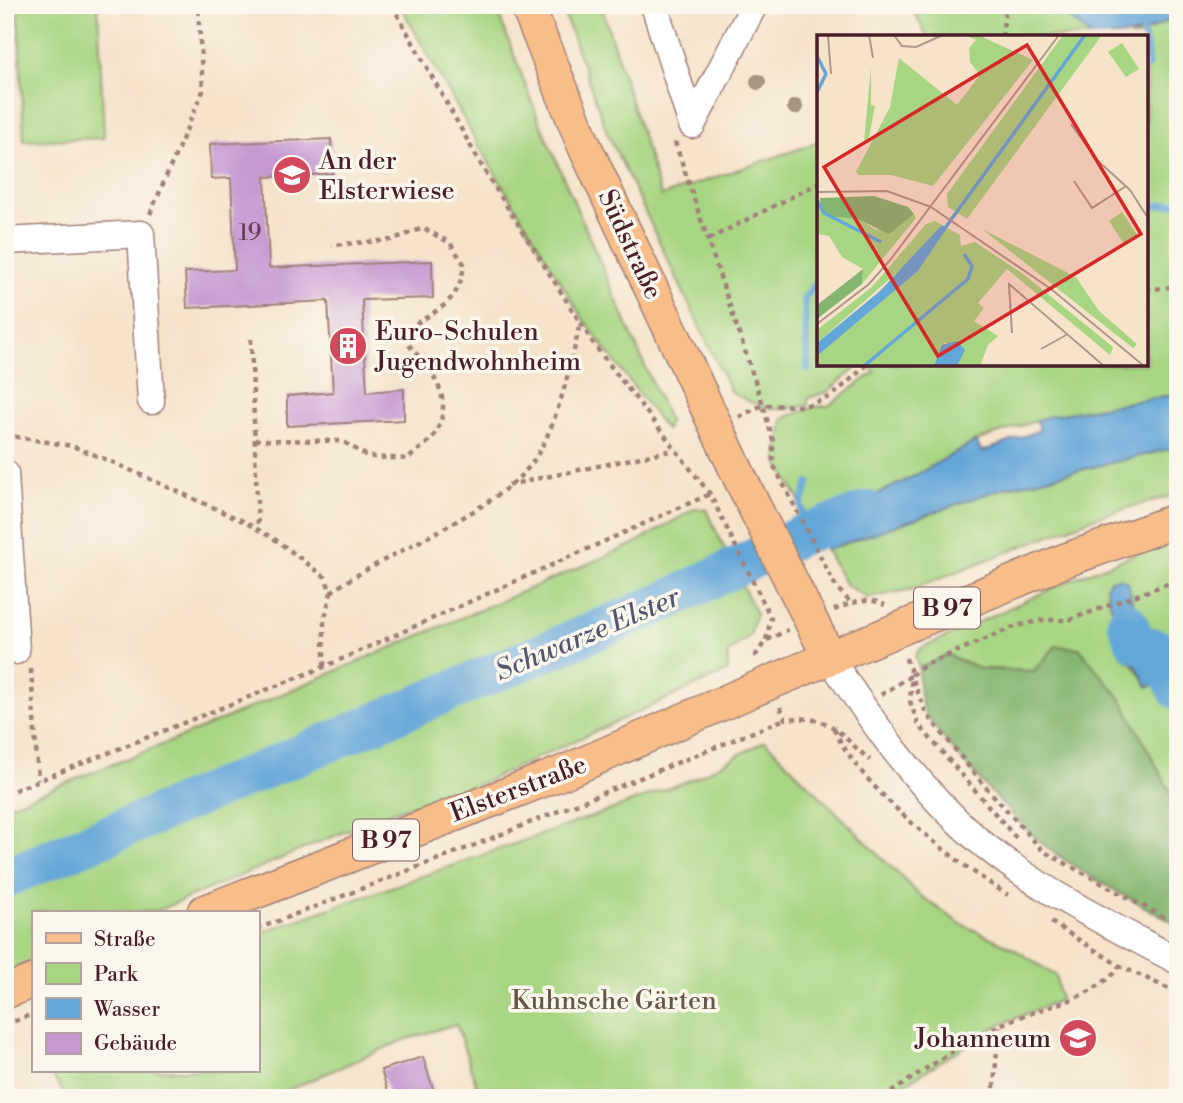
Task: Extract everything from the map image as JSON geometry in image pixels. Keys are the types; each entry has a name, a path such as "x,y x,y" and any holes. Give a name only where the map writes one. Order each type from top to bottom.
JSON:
{"main road":[{"name":"Südstraße","path":"527,5 584,145 741,480 829,657"},
{"name":"B 97","path":"829,657 1066,560 1178,520"},
{"name":"Elsterstraße","path":"207,911 569,770 829,657"},
{"path":"5,992 32,981"}],"street":[{"path":"654,5 692,125 754,5"},
{"path":"5,241 141,234 151,401"},
{"path":"5,472 16,651"},
{"path":"829,657 888,744 977,838 1045,887 1178,961"}],"path":[{"path":"141,234 203,91 198,5"},
{"path":"392,5 484,170 580,322 674,450 710,494 771,618"},
{"path":"1002,35 1006,5"},
{"path":"673,135 774,440 774,464 836,587 851,603"},
{"path":"709,239 817,185"},
{"path":"255,440 342,441 369,457 408,459 436,432 444,402 435,376 407,343 412,326 446,305 461,285 464,264 450,243 423,228 391,240 332,245"},
{"path":"1148,290 1178,286"},
{"path":"331,592 352,577 474,509 507,485 537,456 571,371 580,322"},
{"path":"251,339 258,529"},
{"path":"717,429 763,405 805,406 832,396 866,366"},
{"path":"5,435 72,446 148,477 258,529 325,577 331,592 324,622 324,667"},
{"path":"507,485 674,450"},
{"path":"5,794 324,667 710,494"},
{"path":"912,675 925,666 1016,626 1044,620 1069,620 1178,580"},
{"path":"16,651 30,660 38,780"},
{"path":"912,675 910,701 918,723 1020,842"},
{"path":"912,675 917,698 926,713 978,778 1043,851 1178,925"},
{"path":"259,928 475,845 785,719"},
{"path":"883,1098 999,1025 1058,1004 1111,976 1156,912"},
{"path":"5,1025 32,1014"},
{"path":"993,1098 999,1025"}],"green space":[{"path":"18,5 98,5 104,138 24,141"},
{"path":"400,5 495,5 540,123 669,422 666,430 583,319 480,148"},
{"path":"561,5 601,5 661,196 817,143 817,366 859,366 827,392 808,398 808,405 797,408 768,408 731,392 607,132"},
{"path":"911,5 1055,5 1089,35 926,35"},
{"path":"1178,13 1178,394 1050,416 976,441 909,479 813,525 777,461 783,418 814,407 828,406 875,372 870,366 1148,366 1148,35 1135,35 1151,30"},
{"path":"1178,447 1178,494 1099,516 913,589 868,598 846,585 826,550 1000,489"},
{"path":"696,508 706,510 756,614 750,636 728,653 728,671 484,782 391,812 156,911 32,911 32,963 5,974 5,807 179,738 632,545"},
{"path":"1178,537 1178,687 1162,657 1162,644 1138,627 1128,582 1131,661 1149,687 1166,678 1143,666 1161,658 1178,692 1178,799 1056,646 1034,671 980,669 948,655 919,668 915,656 920,649 1073,579"},
{"path":"1056,646 1079,648 1122,700 1171,794 1178,799 1178,925 1064,860 1038,840 982,782 924,710 919,689 919,668 948,655 980,669 1034,671"},
{"name":"Kuhnsche Gärten","path":"765,741 918,894 961,924 1011,947 1056,976 1060,1000 999,1025 882,1098 481,1098 456,1024 401,1041 288,1090 278,1098 68,1098 49,1072 259,1072 259,933 695,778"}],"water":[{"path":"1055,5 1178,5 1178,13 1147,30 1122,35 1089,35"},
{"path":"1178,394 1178,447 1000,489 826,550 813,525 909,479 976,441 982,452 1040,430 1037,420 1050,416"},
{"path":"1119,578 1128,582 1138,627 1164,639 1162,650 1165,655 1143,666 1158,661 1166,678 1148,687 1136,665 1127,660 1106,587 1110,580"}],"building":[{"path":"331,139 332,174 265,177 269,268 432,261 433,298 362,300 367,392 404,389 404,420 287,426 287,396 333,392 328,301 187,308 185,272 235,270 231,178 211,179 210,144"},
{"path":"423,1057 436,1098 390,1098 381,1070"}],"waterway":[{"path":"1148,207 1178,203"},
{"path":"808,369 804,298 817,282"},
{"path":"804,534 801,505 809,483"},
{"name":"Schwarze Elster","path":"5,878 664,602 804,534 867,511"},
{"path":"1127,622 1136,643 1157,649 1178,690"}],"place":[{"name":"An der Elsterwiese","path":"292,175"},
{"name":"Euro-Schulen Jugendwohnheim","path":"348,346"},
{"name":"Johanneum","path":"1078,1038"}]}
